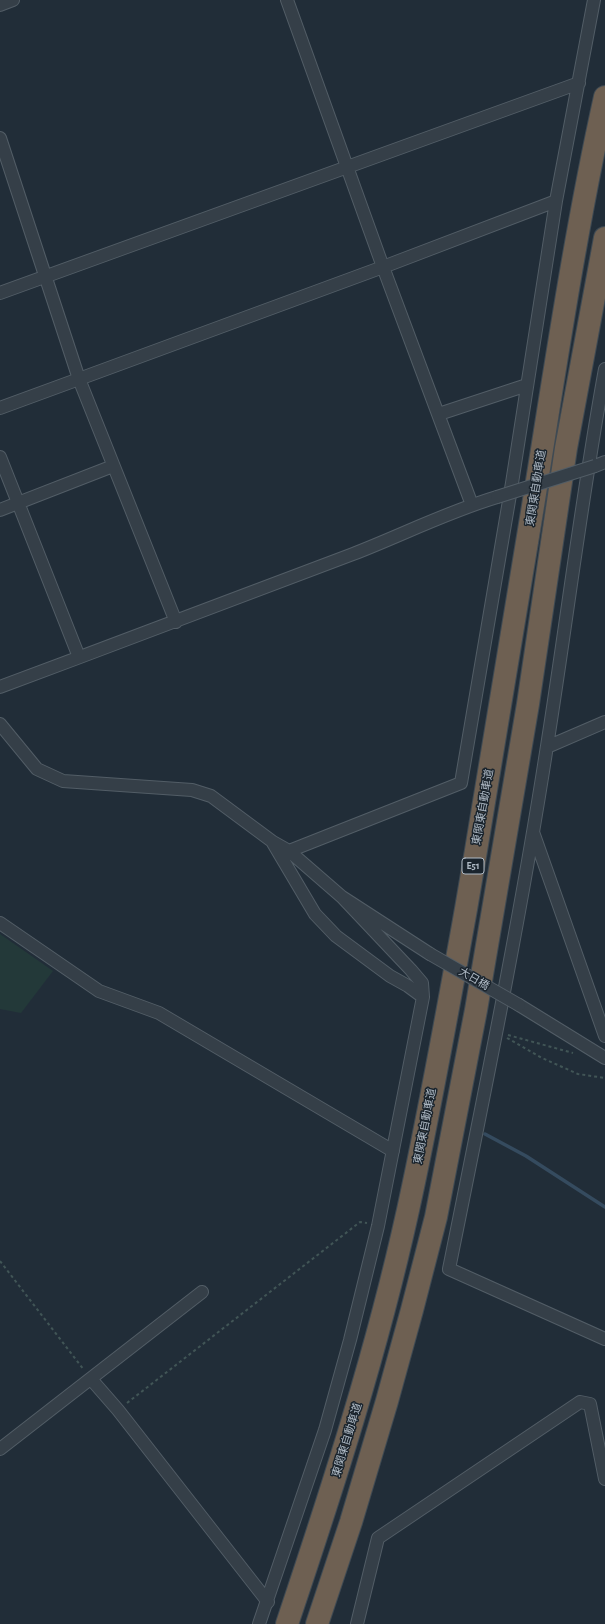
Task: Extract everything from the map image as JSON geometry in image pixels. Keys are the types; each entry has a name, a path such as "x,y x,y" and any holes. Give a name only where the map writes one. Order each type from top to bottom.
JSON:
{"highway":[{"name":"東関東自動車道","path":"287,1624 326,1508 360,1396 387,1302 409,1207 449,1004 502,697 557,358 594,145 605,97"},
{"name":"E51","path":"317,1624 352,1522 387,1401 436,1217 476,1010 528,704 566,448 605,238"}],"street":[{"path":"0,5 13,0"},
{"path":"287,0 383,267 472,505"},
{"path":"289,851 461,783 556,201 594,0"},
{"path":"0,293 579,83"},
{"path":"0,138 78,379 176,622"},
{"path":"0,408 383,267 556,201"},
{"path":"605,369 589,456 547,747 497,1032 449,1269 605,1340"},
{"path":"439,414 527,385"},
{"path":"0,456 79,657"},
{"path":"0,687 176,622 375,545 410,529 472,505 600,464"},
{"path":"0,510 113,466"},
{"path":"547,747 605,722"},
{"path":"0,724 37,769 63,781 192,790 212,796 272,842 289,851 342,897 422,983 423,997 378,1226 350,1340 325,1430 268,1602 259,1624"},
{"path":"532,830 605,1036"},
{"path":"272,842 315,914 336,936 390,976 408,986 423,997"},
{"name":"大日橋","path":"342,897 430,954 519,1005 605,1058"},
{"path":"0,923 99,991 159,1013 393,1151"},
{"path":"0,1449 202,1292"},
{"path":"91,1379 118,1410 268,1602"},
{"path":"357,1624 378,1538 580,1402 590,1404 605,1479"}],"path":[{"path":"497,1032 574,1053"},
{"path":"497,1032 542,1058 578,1074 605,1078"},
{"path":"118,1410 360,1222 378,1226"},
{"path":"0,1261 91,1379"}],"green space":[{"path":"0,934 53,971 21,1013 0,1009"}],"waterway":[{"path":"485,1134 526,1156 605,1207"}]}
